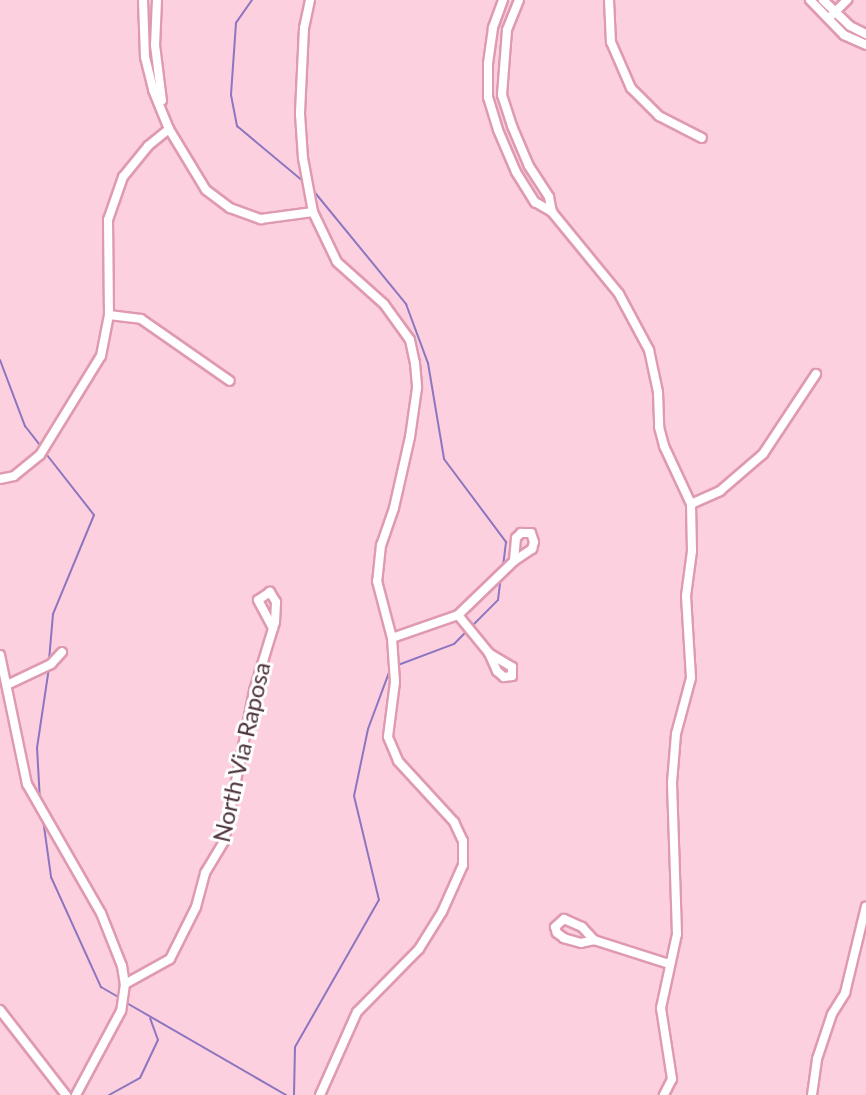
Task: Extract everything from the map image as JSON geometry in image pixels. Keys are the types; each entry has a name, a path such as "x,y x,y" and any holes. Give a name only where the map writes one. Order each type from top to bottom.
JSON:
{"street":[{"path":"143,0 145,57 153,90 162,106"},
{"path":"157,0 155,45 162,106 169,129 206,190 230,208 261,219 313,212"},
{"path":"310,0 304,28 300,114 303,158 313,212 337,262 384,304 410,340 415,363 417,388 410,437 394,508 381,545 377,581 392,638 395,682 388,737 398,761 454,822 463,841 463,865 442,912 419,949 357,1012 320,1095"},
{"path":"503,0 493,28 488,97 516,172 535,202 552,212 619,294 649,350 658,392 661,436 667,458 691,504 692,551 686,596 691,678 676,734 672,787 677,934 661,1008 672,1079 664,1095"},
{"path":"519,0 507,30 502,95 529,166 549,197 552,212"},
{"path":"609,0 611,42 631,88 659,116 702,138"},
{"path":"810,0 824,3 844,35 866,45"},
{"path":"831,16 847,0"},
{"path":"831,16 866,34"},
{"path":"0,479 14,476 40,455 101,356 109,315 108,220 123,177 156,137 169,129"},
{"path":"109,315 141,319 230,381"},
{"path":"691,504 720,491 763,454 816,374"},
{"path":"392,638 458,615 514,561"},
{"path":"458,615 489,653"},
{"name":"North Via Raposa","path":"125,984 170,959 196,907 205,873 224,841 254,691 273,628"},
{"path":"9,684 51,664 62,652"},
{"path":"0,655 9,684 27,784 101,913 115,943 125,984 121,1011 111,1034 76,1095"},
{"path":"812,1095 820,1046 832,1014 845,993 866,906"},
{"path":"594,940 669,964"},
{"path":"0,1010 66,1095"}],"waterway":[{"path":"252,0 236,23 231,95 237,126 304,182"},
{"path":"312,189 406,304 428,363 444,459 506,542 503,566"},
{"path":"0,360 25,426 39,444"},
{"path":"47,455 94,515 53,614 49,661"},
{"path":"471,627 498,600 501,577"},
{"path":"398,665 454,644 467,631"},
{"path":"40,801 37,748 49,668"},
{"path":"294,1095 295,1047 379,900 354,796 368,729 390,670"},
{"path":"43,819 51,877 101,987 120,998"},
{"path":"125,1002 286,1095"},
{"path":"109,1095 140,1078 158,1040 150,1018"}]}
